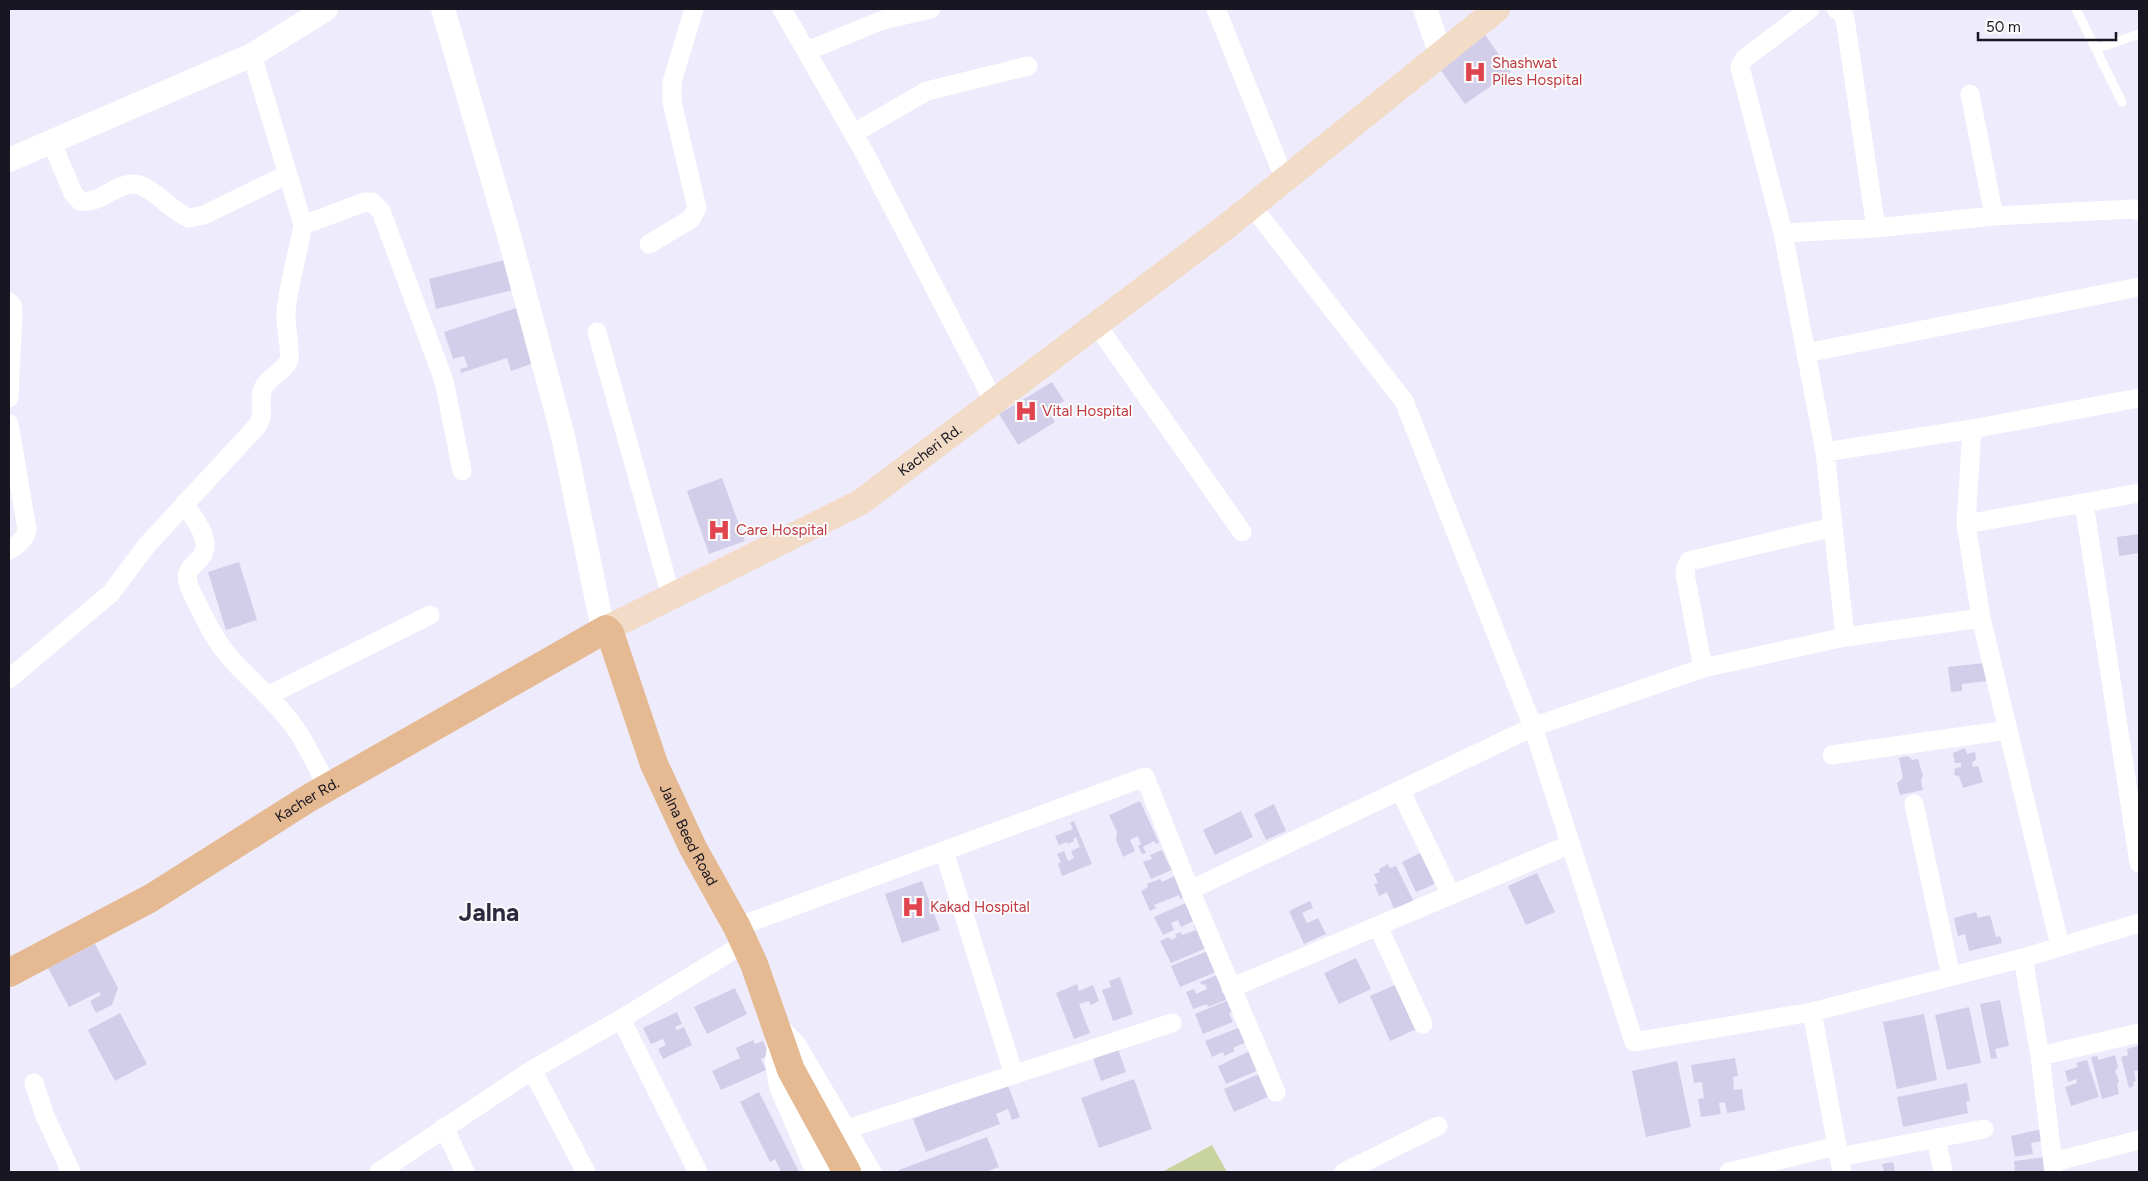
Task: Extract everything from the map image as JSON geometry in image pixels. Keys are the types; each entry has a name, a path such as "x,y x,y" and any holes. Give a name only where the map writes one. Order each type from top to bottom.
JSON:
{"main road":[{"name":"Kacheri Rd.","path":"604,629 861,502 1227,226 1497,9"},
{"name":"Kacher Rd.","path":"9,973 151,898 328,787 604,629"},
{"name":"Jalna Beed Road","path":"604,629 610,633 654,764 693,848 741,935 754,964 791,1070 847,1172"}],"street":[{"path":"9,160 252,55 326,9"},
{"path":"443,9 508,232 563,436 604,629"},
{"path":"649,244 691,219 697,208 672,102 672,88 694,9"},
{"path":"782,9 854,132 994,402"},
{"path":"807,51 883,20 931,9"},
{"path":"1216,9 1284,180"},
{"path":"1425,9 1441,55"},
{"path":"1810,9 1744,59 1740,67 1783,233 1825,452 1845,637"},
{"path":"1836,9 1843,14 1845,19 1876,228"},
{"path":"9,679 111,593 141,551 258,425 263,412 262,396 264,387 288,363 290,357 285,324 286,310 304,225 252,55"},
{"path":"854,132 927,91 1028,66"},
{"path":"1970,94 1994,216"},
{"path":"51,141 73,193 80,201 92,201 126,186 139,185 189,218 204,215 288,174"},
{"path":"304,225 365,202 372,202 381,211 444,381 462,471"},
{"path":"1252,206 1404,401 1533,727 1634,1042 1812,1012 2024,958 2139,923"},
{"path":"1783,233 1876,228 1994,216 2134,209 2139,211"},
{"path":"1806,353 2139,287"},
{"path":"9,302 12,305 13,312 9,398"},
{"path":"1096,324 1242,532"},
{"path":"597,332 671,596"},
{"path":"1825,452 1972,429 2139,398"},
{"path":"9,424 27,529 26,535 22,540 9,550"},
{"path":"1972,429 1966,524 1980,618 2060,946"},
{"path":"1966,524 2139,493"},
{"path":"185,503 204,538 205,546 202,555 188,570 186,580 212,634 231,660 295,727 328,787"},
{"path":"2084,503 2134,794 2139,863"},
{"path":"1703,668 1685,574 1689,561 1833,527"},
{"path":"267,696 430,615"},
{"path":"1190,890 1533,727 1703,668 1845,637 1980,618"},
{"path":"1832,755 2008,730"},
{"path":"379,1172 532,1070 620,1020 741,935 944,850 1145,777 1190,890 1276,1092"},
{"path":"1400,790 1451,895"},
{"path":"1914,804 1950,976"},
{"path":"1231,988 1571,844"},
{"path":"944,850 1014,1074"},
{"path":"1378,926 1423,1024"},
{"path":"2024,958 2040,1056 2054,1167 2139,1140"},
{"path":"1812,1012 1840,1158"},
{"path":"620,1020 698,1172"},
{"path":"847,1128 1172,1023"},
{"path":"777,1030 797,1045 872,1172"},
{"path":"777,1030 777,1061 781,1086 818,1172"},
{"path":"2040,1056 2139,1033"},
{"path":"532,1070 586,1172"},
{"path":"34,1083 45,1116 71,1172"},
{"path":"1344,1172 1438,1126"},
{"path":"444,1127 465,1172"},
{"path":"1729,1172 1840,1158 1984,1129"},
{"path":"1936,1138 1943,1172"}],"lane":[{"path":"2076,9 2122,102"},
{"path":"2096,49 2139,34"}],"green space":[{"path":"1212,1145 1227,1172 1162,1172"}],"building":[{"path":"1484,33 1511,72 1465,104 1437,65"},
{"path":"505,260 513,290 436,309 429,279"},
{"path":"519,307 537,362 511,371 507,358 461,373 460,369 468,367 464,356 453,359 444,332"},
{"path":"1052,382 1064,401 1048,411 1055,422 1018,445 999,414"},
{"path":"722,478 745,541 709,554 687,491"},
{"path":"2139,534 2139,553 2119,556 2117,537"},
{"path":"239,562 257,620 226,630 208,572"},
{"path":"1985,663 1986,681 1962,684 1962,691 1951,692 1948,667"},
{"path":"1965,748 1967,754 1975,752 1976,759 1972,763 1973,767 1978,766 1983,782 1963,788 1959,776 1954,775 1955,768 1961,767 1961,763 1955,763 1953,753"},
{"path":"1908,756 1912,760 1918,759 1923,776 1921,780 1923,790 1900,795 1897,783 1903,778 1899,758"},
{"path":"1140,801 1159,843 1156,844 1154,841 1143,847 1146,853 1142,854 1138,846 1141,844 1138,836 1130,840 1135,851 1123,857 1116,840 1117,832 1109,815"},
{"path":"1274,804 1286,831 1266,840 1254,814"},
{"path":"1241,811 1253,837 1215,855 1203,830"},
{"path":"1074,821 1092,864 1062,876 1058,864 1061,862 1057,854 1064,851 1068,861 1074,858 1071,851 1080,847 1076,837 1073,839 1074,841 1068,844 1067,842 1059,845 1055,836 1073,829 1070,823"},
{"path":"1162,850 1169,865 1173,863 1176,868 1151,879 1143,862 1152,859 1150,855"},
{"path":"1422,852 1437,883 1416,892 1402,862"},
{"path":"1388,864 1390,868 1396,866 1414,902 1395,911 1387,892 1379,896 1374,884 1378,883 1374,874 1380,872 1379,869"},
{"path":"1537,873 1555,912 1526,925 1508,886"},
{"path":"1179,874 1189,895 1180,899 1179,895 1154,905 1156,908 1150,911 1141,891 1148,887 1147,884 1160,879 1162,882"},
{"path":"922,881 940,930 902,943 885,894"},
{"path":"1190,901 1198,919 1181,927 1178,920 1171,923 1174,930 1163,935 1154,917"},
{"path":"1310,901 1313,908 1302,913 1307,923 1318,918 1326,934 1304,944 1289,911"},
{"path":"1976,912 1978,918 1990,915 1996,937 2000,936 2002,943 1969,951 1965,934 1958,936 1954,918"},
{"path":"1200,922 1211,946 1171,963 1160,941 1169,937 1171,940 1177,937 1175,934 1181,932 1182,935 1196,930 1194,925"},
{"path":"95,944 118,988 112,1005 96,1013 90,1001 101,995 99,992 69,1007 48,968"},
{"path":"1210,950 1218,971 1180,987 1171,966"},
{"path":"1356,958 1371,989 1339,1004 1324,973"},
{"path":"1217,975 1228,999 1208,1007 1207,1004 1193,1009 1186,992 1194,989 1196,994 1207,989 1205,984 1202,985 1200,982"},
{"path":"1120,977 1133,1014 1113,1021 1102,990 1111,987 1109,981"},
{"path":"1401,982 1421,1027 1390,1041 1370,996"},
{"path":"1077,984 1079,991 1093,985 1099,1001 1091,1005 1089,1001 1079,1004 1090,1033 1074,1039 1056,993"},
{"path":"735,988 747,1014 707,1034 694,1007"},
{"path":"1231,999 1234,1008 1229,1013 1233,1022 1203,1034 1195,1014"},
{"path":"2000,1000 2009,1046 1995,1049 1997,1058 1991,1059 1980,1004"},
{"path":"1969,1007 1981,1063 1947,1070 1935,1015"},
{"path":"677,1012 682,1024 675,1027 677,1030 684,1027 692,1045 663,1059 658,1049 666,1045 663,1039 651,1044 643,1028"},
{"path":"120,1013 147,1064 115,1081 88,1030"},
{"path":"1924,1014 1937,1080 1897,1089 1883,1022"},
{"path":"1243,1026 1249,1041 1233,1048 1235,1051 1224,1056 1223,1052 1212,1057 1205,1041"},
{"path":"753,1040 755,1044 763,1041 769,1055 761,1059 766,1070 721,1090 712,1071 740,1058 736,1048"},
{"path":"2139,1046 2139,1070 2134,1071 2136,1081 2133,1082 2134,1086 2129,1088 2121,1057 2128,1055 2127,1049"},
{"path":"1118,1049 1126,1072 1101,1081 1093,1058"},
{"path":"1252,1050 1261,1069 1226,1084 1218,1066"},
{"path":"2115,1055 2118,1067 2115,1071 2119,1081 2117,1085 2119,1094 2102,1099 2091,1057 2097,1056 2099,1060"},
{"path":"1735,1058 1738,1076 1733,1077 1734,1090 1742,1089 1745,1110 1727,1113 1725,1102 1719,1103 1721,1114 1701,1117 1698,1099 1704,1098 1702,1082 1694,1083 1691,1065"},
{"path":"2087,1060 2099,1097 2071,1106 2065,1087 2077,1083 2076,1079 2068,1082 2065,1071 2078,1067 2076,1063"},
{"path":"1677,1061 1691,1127 1646,1137 1632,1071"},
{"path":"1264,1072 1267,1080 1262,1083 1270,1096 1234,1112 1224,1089"},
{"path":"1134,1079 1152,1129 1099,1148 1081,1098"},
{"path":"1007,1083 1020,1117 1012,1120 1008,1109 996,1114 1000,1124 926,1152 913,1119"},
{"path":"1967,1083 1970,1101 1966,1102 1968,1113 1903,1127 1897,1097"},
{"path":"759,1092 799,1172 781,1172 775,1159 770,1162 740,1102"},
{"path":"2042,1129 2044,1141 2031,1143 2033,1154 2015,1157 2011,1136"},
{"path":"987,1137 999,1167 985,1172 899,1172 899,1170"},
{"path":"2046,1157 2048,1172 2015,1172 2014,1161"},
{"path":"1893,1162 1895,1172 1884,1172 1882,1164"}],"place":[{"name":"Shashwat Piles Hospital","path":"1475,72"},
{"name":"Vital Hospital","path":"1026,411"},
{"name":"Care Hospital","path":"719,530"},
{"name":"Kakad Hospital","path":"913,907"}],"district":[{"name":"Jalna","path":"489,912"}]}
